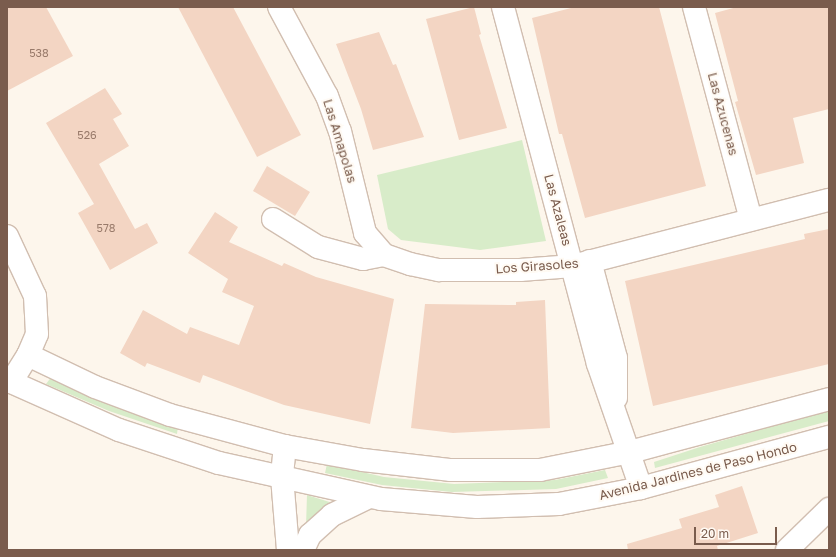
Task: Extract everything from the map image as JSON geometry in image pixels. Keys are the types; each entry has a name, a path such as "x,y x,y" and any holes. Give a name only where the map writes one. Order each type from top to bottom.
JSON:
{"street":[{"name":"Las Amapolas","path":"279,7 327,96 340,131 365,233 384,255"},
{"name":"Las Azaleas","path":"503,7 582,264 598,364 616,411 641,488"},
{"name":"Las Azucenas","path":"694,7 751,220"},
{"name":"Los Girasoles","path":"273,219 318,247 362,259 384,255 410,264 439,270 520,270 582,264 829,200"},
{"path":"7,236 35,296 37,334 28,355 9,383"},
{"path":"28,355 95,387 170,415 285,446 363,460 451,470 540,470 630,452 829,399"},
{"name":"Avenida Jardines de Paso Hondo","path":"9,383 119,430 219,463 369,497 477,507 559,504 641,488 829,437"},
{"path":"285,446 282,477 288,550"},
{"path":"303,550 310,535 332,515 369,497"},
{"path":"788,550 829,509"}],"green space":[{"path":"522,140 546,241 480,250 401,240 388,229 377,175"},
{"path":"52,376 178,426 177,434 109,411 46,384"},
{"path":"829,410 829,421 655,468 654,462 700,447"},
{"path":"327,464 384,477 454,484 555,480 605,470 608,478 556,489 452,492 382,485 325,473"},
{"path":"307,495 336,504 306,526"}],"building":[{"path":"7,7 46,7 73,56 7,91"},
{"path":"178,7 233,7 301,135 257,157"},
{"path":"474,7 481,34 479,35 507,128 459,140 426,19"},
{"path":"575,7 659,7 706,186 585,218 562,134 559,134 532,18"},
{"path":"737,7 829,7 829,109 793,118 804,163 756,175 735,102 738,101 715,13"},
{"path":"379,32 393,65 396,64 424,137 373,150 361,109 336,44"},
{"path":"105,88 122,114 113,119 129,146 99,164 135,229 147,223 158,243 110,270 78,213 94,204 46,123"},
{"path":"267,166 310,192 295,216 253,191"},
{"path":"215,212 238,227 229,242 282,266 284,263 316,277 394,299 370,424 284,405 203,375 200,383 147,363 145,367 120,353 143,310 187,334 190,327 239,345 254,306 222,292 228,279 188,253"},
{"path":"829,229 829,364 653,406 625,281 805,239 804,234"},
{"path":"545,300 550,428 453,433 411,428 425,304 516,305 516,302"},
{"path":"742,486 758,533 717,546 718,550 628,550 627,544 682,528 679,519 719,507 715,495"}]}
